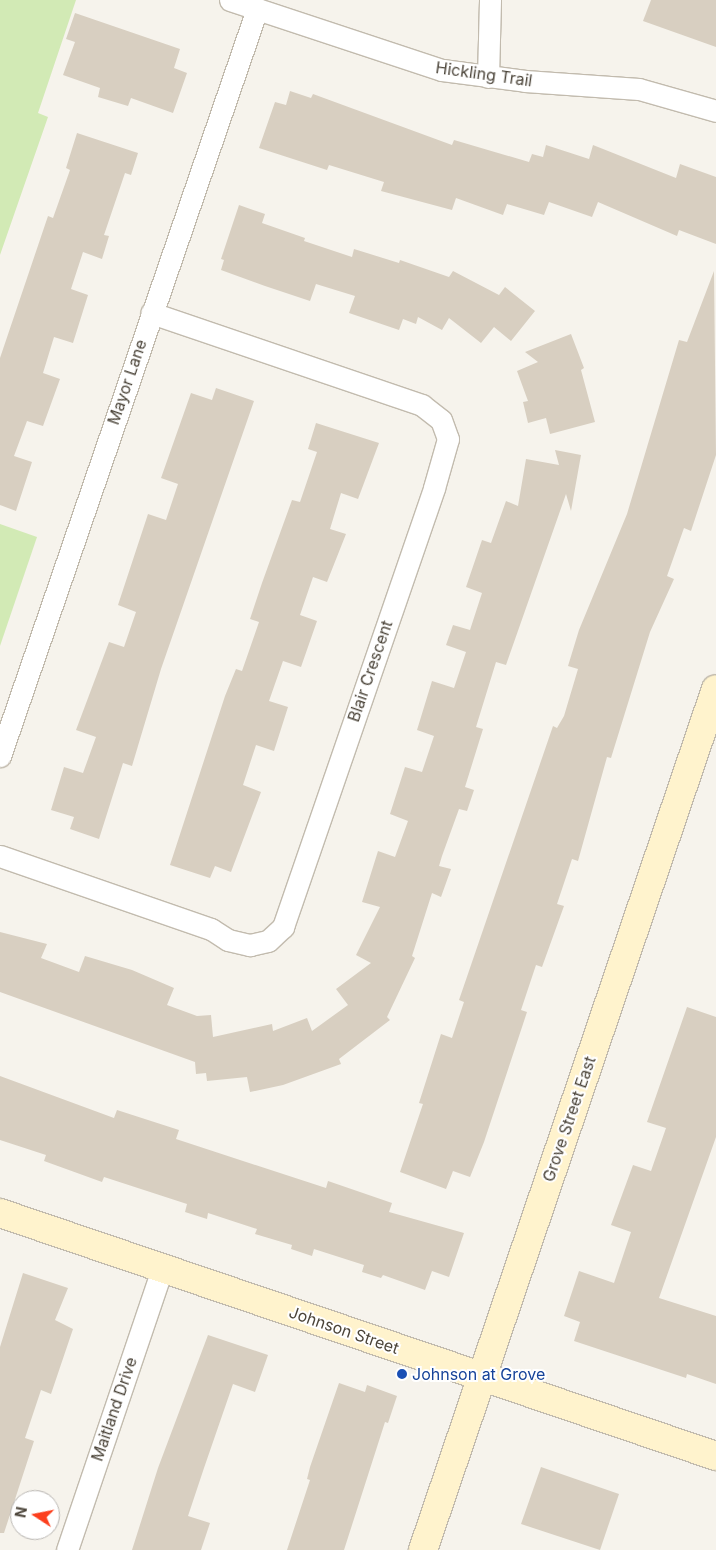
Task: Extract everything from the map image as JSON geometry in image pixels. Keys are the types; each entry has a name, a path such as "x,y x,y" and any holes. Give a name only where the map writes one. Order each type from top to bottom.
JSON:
{"street":[{"name":"Hickling Trail","path":"230,0 442,70 488,77 631,88 716,111"},
{"path":"488,77 490,0"},
{"name":"Mayor Lane","path":"0,756 257,9"},
{"name":"Blair Crescent","path":"0,856 211,929 228,940 250,945 268,941 283,927 434,488 448,439 441,420 422,405 151,313"},
{"name":"Grove Street East","path":"423,1550 716,689"},
{"name":"Johnson Street","path":"0,1213 716,1456"},
{"name":"Maitland Drive","path":"67,1550 162,1269"}],"green space":[{"path":"0,0 76,0 38,113 48,117 0,255"},
{"path":"0,524 37,537 0,646"}],"building":[{"path":"651,0 716,0 716,47 643,21"},
{"path":"75,13 180,49 174,68 187,73 173,113 131,98 128,106 98,97 100,88 63,75 75,42 66,39"},
{"path":"290,91 311,98 313,94 452,145 454,140 529,162 532,154 543,157 546,145 589,159 593,145 676,178 680,164 716,177 716,244 679,230 677,236 598,202 592,217 549,202 544,215 507,204 503,215 456,198 452,210 381,191 384,182 329,165 327,170 259,148 275,102 286,105"},
{"path":"77,133 138,153 131,175 125,173 104,235 109,236 102,259 83,252 71,289 88,295 73,343 54,337 43,373 60,379 43,426 27,421 14,456 32,462 16,511 0,505 0,358 48,216 53,218 70,170 66,168"},
{"path":"239,205 265,214 262,223 305,238 304,241 352,257 354,249 399,263 400,260 449,277 453,271 499,295 505,287 535,311 511,341 494,327 481,343 449,318 442,330 418,317 416,324 403,319 399,330 349,313 355,296 316,284 310,301 265,286 221,270 224,260 221,259"},
{"path":"714,271 716,455 691,531 684,528 667,576 674,579 650,632 611,758 607,757 578,861 572,859 557,904 564,906 542,967 536,965 521,1010 527,1012 484,1142 470,1177 453,1171 446,1189 400,1172 423,1104 419,1103 441,1034 452,1038 464,1002 459,1000 553,726 557,728 564,716 578,669 568,666 579,630 627,514 679,340 687,342"},
{"path":"571,334 584,368 581,370 595,422 550,434 546,418 528,423 523,402 528,401 517,371 538,362 525,352"},
{"path":"216,388 254,401 161,669 132,766 123,763 99,839 70,829 74,817 51,810 64,767 83,773 96,737 76,730 109,642 124,647 136,612 118,605 148,514 166,520 178,484 161,478 191,393 212,400"},
{"path":"316,423 379,443 358,499 341,493 330,529 346,534 327,582 313,577 300,615 317,621 301,667 283,661 269,701 288,707 274,751 256,745 243,785 261,792 231,872 215,866 210,878 170,865 225,696 236,669 242,671 259,622 250,619 262,583 292,500 300,502 317,452 308,449"},
{"path":"555,450 581,455 571,511 566,494 506,665 496,662 476,727 483,729 465,787 474,790 467,811 459,809 439,866 451,869 441,897 432,893 412,956 415,958 387,1017 390,1020 339,1059 341,1064 283,1085 250,1092 247,1077 207,1081 206,1073 196,1074 195,1062 0,992 0,932 47,944 41,958 79,972 85,956 132,970 174,988 167,1005 197,1016 211,1015 213,1037 272,1024 273,1031 307,1018 312,1031 348,1005 336,989 371,963 356,955 380,907 362,902 378,851 395,857 408,821 390,814 405,767 422,772 434,736 417,730 432,681 454,688 466,652 446,645 453,625 470,630 482,593 466,587 482,540 491,543 506,501 518,506 526,459 559,465"},
{"path":"687,1007 716,1017 716,1137 659,1298 716,1316 716,1384 687,1374 686,1378 574,1341 580,1322 564,1316 579,1271 614,1283 631,1232 611,1225 633,1165 651,1171 666,1128 647,1122"},
{"path":"0,1076 114,1118 117,1110 179,1130 176,1139 326,1188 328,1181 392,1203 389,1212 464,1233 449,1277 432,1271 425,1290 383,1275 381,1278 362,1272 364,1265 314,1249 312,1256 291,1249 292,1245 255,1234 257,1229 208,1213 207,1219 185,1212 187,1204 104,1177 102,1182 44,1161 46,1155 0,1140"},
{"path":"23,1273 68,1288 55,1320 73,1329 51,1394 41,1390 25,1438 34,1441 18,1490 10,1490 10,1515 4,1533 0,1533 0,1347"},
{"path":"208,1335 268,1355 255,1392 233,1384 204,1468 188,1516 210,1523 201,1550 132,1550 158,1468"},
{"path":"339,1383 365,1392 367,1385 397,1396 388,1423 385,1422 344,1550 287,1550 310,1480 307,1479 310,1467"},
{"path":"541,1467 619,1494 600,1550 521,1524"}],"place":[{"name":"Johnson at Grove","path":"402,1374"}]}
